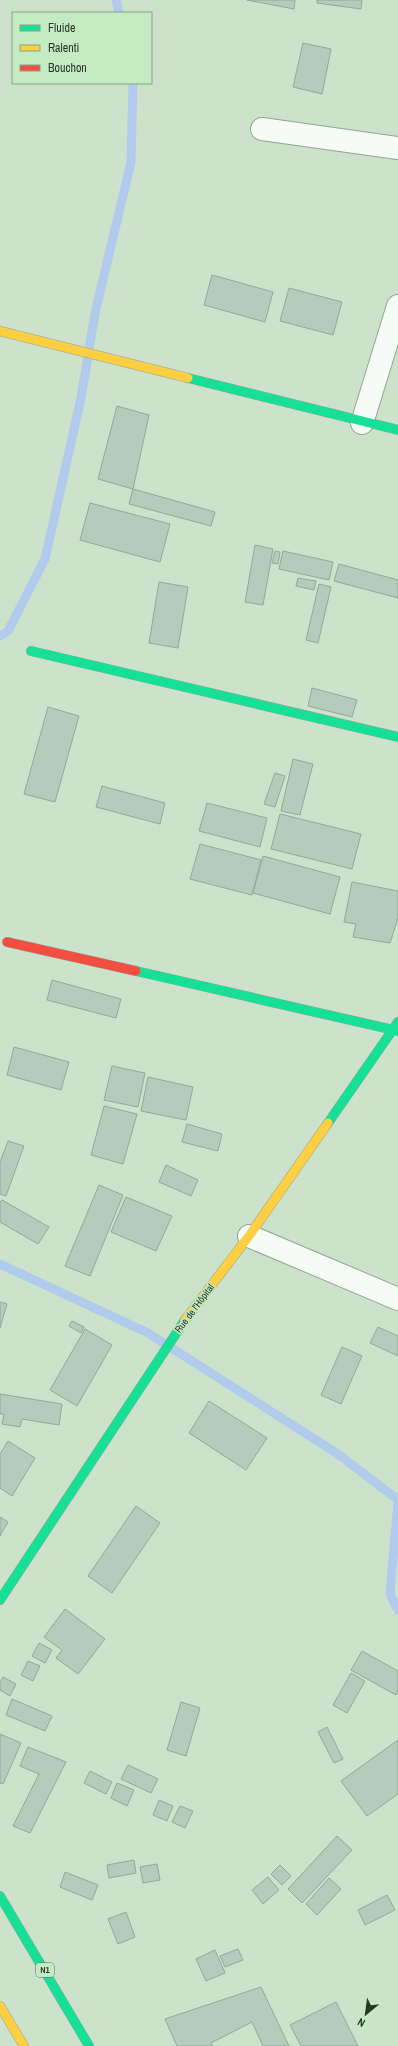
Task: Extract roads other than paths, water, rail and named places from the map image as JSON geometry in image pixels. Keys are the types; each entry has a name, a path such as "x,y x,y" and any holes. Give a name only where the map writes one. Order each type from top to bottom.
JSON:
{"main road":[{"path":"0,331 362,423 398,430"},
{"path":"31,651 398,737"},
{"path":"7,942 396,1028"},
{"name":"Rue de l'Hôpital","path":"0,1600 175,1333 249,1236 396,1028"},
{"name":"N1","path":"0,1896 89,2046"},
{"path":"0,2006 24,2046"}],"street":[{"path":"262,129 398,148"},
{"path":"362,423 398,306"},
{"path":"249,1236 398,1299"}],"waterway":[{"path":"116,0 119,12"},
{"path":"0,636 8,631 45,559 81,398 95,313 131,162 133,84"},
{"path":"0,1264 148,1333 338,1454 398,1500"},
{"path":"398,1503 390,1594 398,1610"}]}
